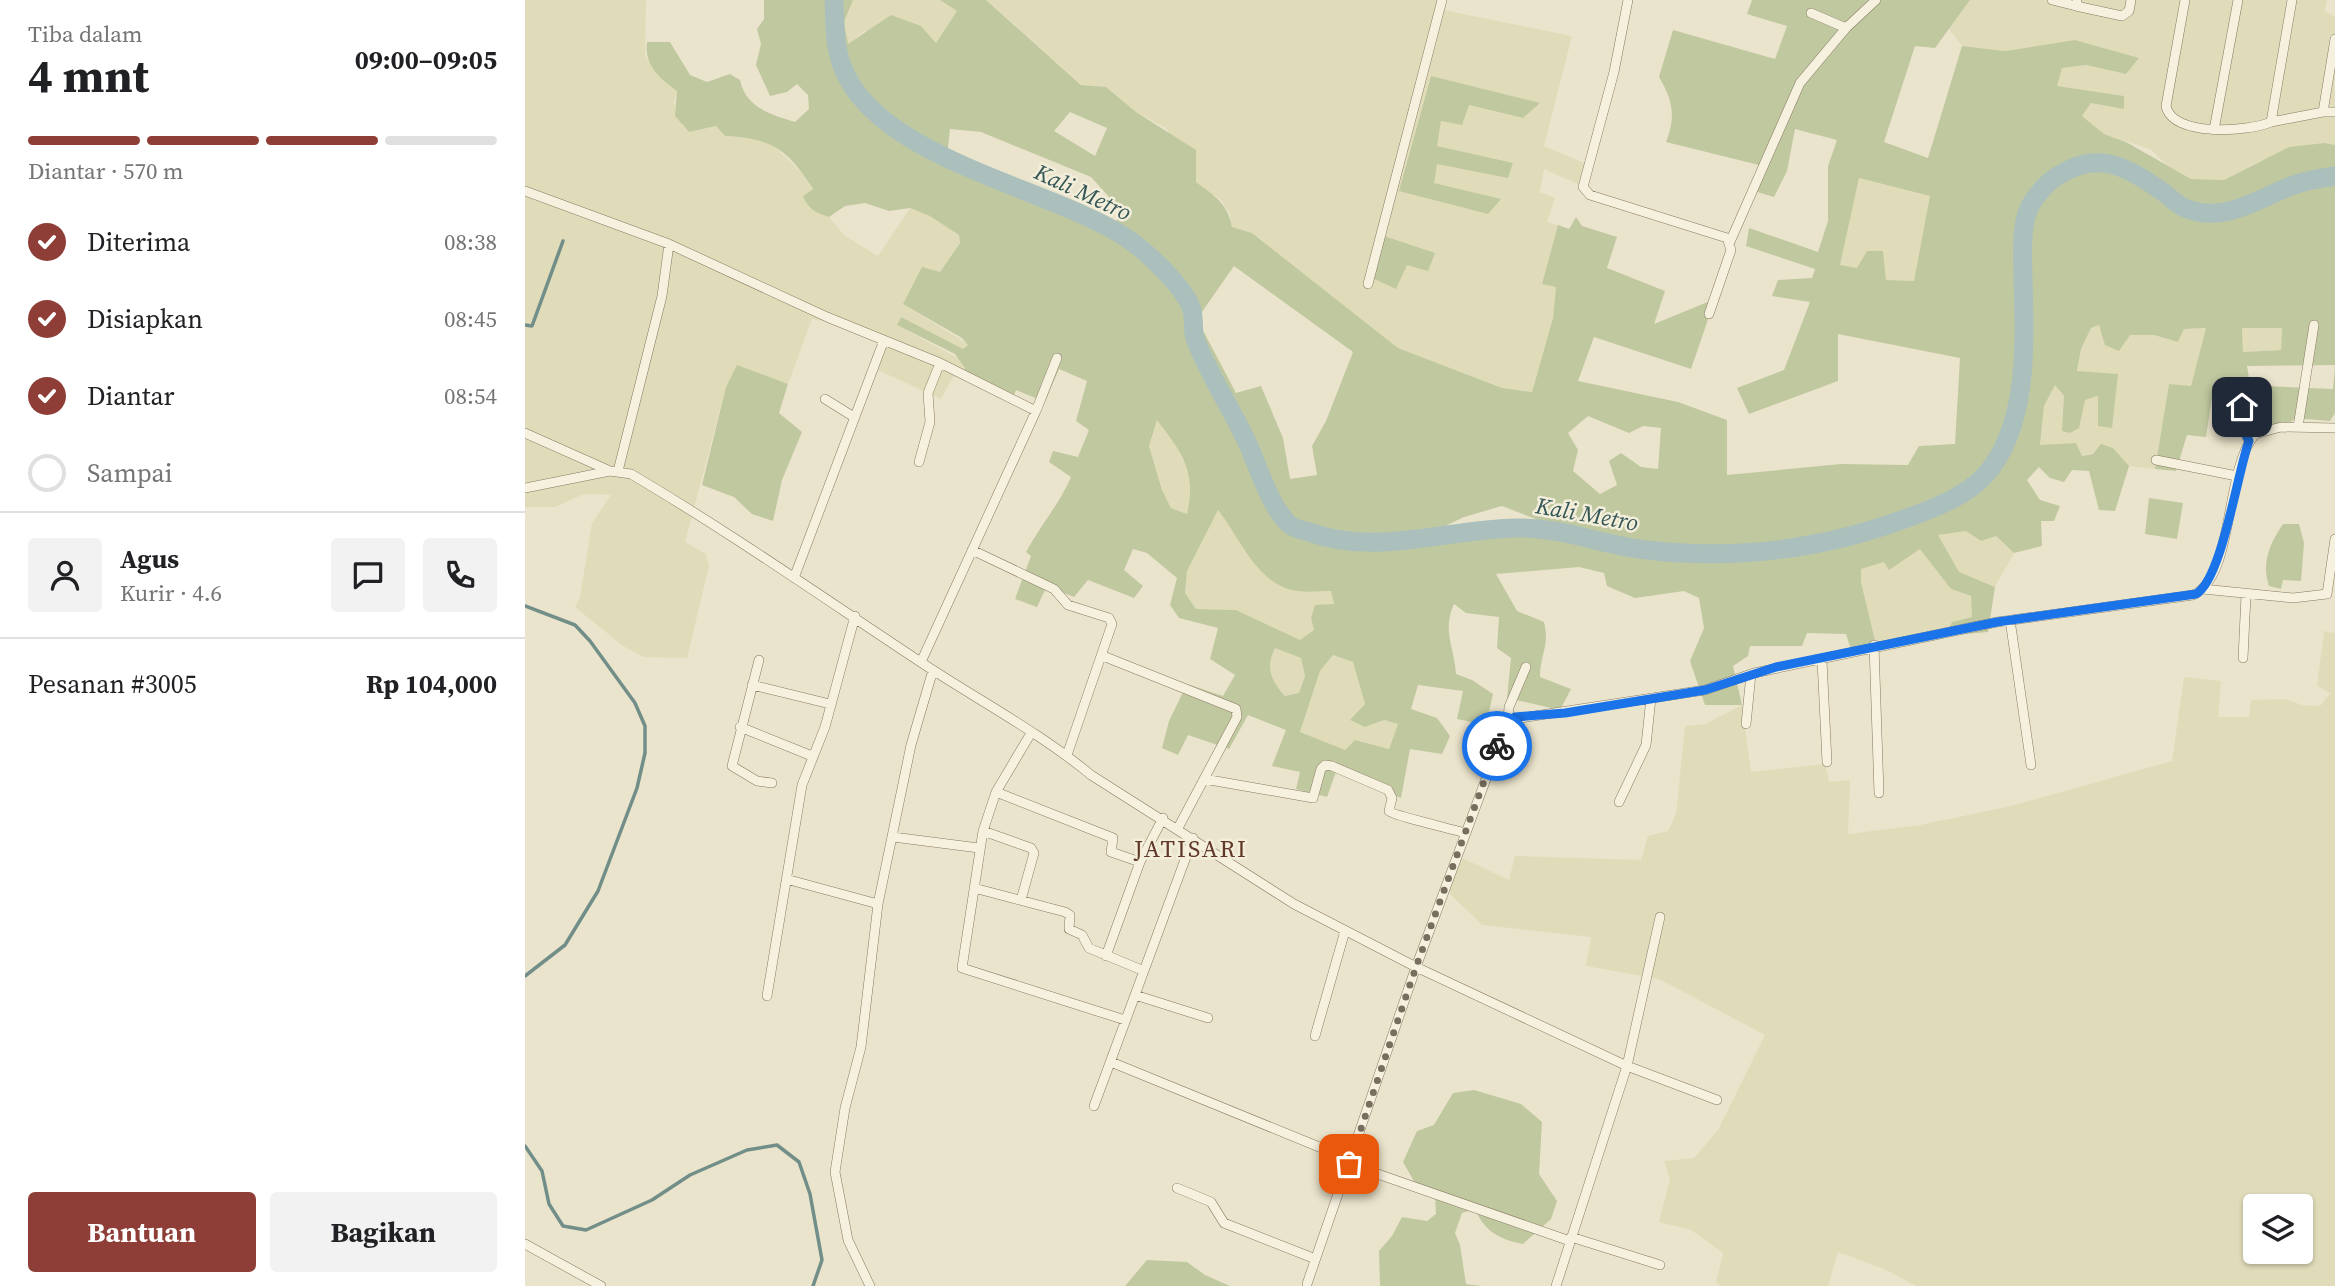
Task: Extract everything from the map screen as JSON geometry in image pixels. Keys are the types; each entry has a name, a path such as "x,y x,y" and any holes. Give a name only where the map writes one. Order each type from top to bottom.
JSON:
{"street":[{"path":"1368,284 1442,0"},
{"path":"1628,0 1614,72 1583,187 1590,195 1727,238 1730,242"},
{"path":"1709,314 1731,250 1730,242 1800,83 1846,28 1876,0"},
{"path":"2052,0 2077,3 2122,16 2129,11 2131,0"},
{"path":"2185,0 2166,106 2167,113 2176,120 2214,130 2233,131 2323,112 2335,112"},
{"path":"2214,130 2238,0"},
{"path":"2271,122 2292,0"},
{"path":"1811,13 1846,28"},
{"path":"2323,112 2335,39"},
{"path":"525,191 669,244 827,317 940,363 1036,411"},
{"path":"614,471 664,287 669,244"},
{"path":"2298,427 2314,324"},
{"path":"794,578 884,340"},
{"path":"921,662 1036,411 1057,358"},
{"path":"919,462 930,422 928,393 940,363"},
{"path":"2245,387 2241,424 2249,441"},
{"path":"825,399 854,416"},
{"path":"2203,590 2216,568 2237,476 2249,441 2258,431 2268,429 2335,428"},
{"path":"525,433 614,471 631,474 659,490 1067,755 1091,775 1163,818 1294,904 1416,967 1627,1066 1717,1101"},
{"path":"2156,460 2237,476"},
{"path":"525,488 614,471"},
{"path":"1508,720 1705,690 1751,674 1822,660 1874,645 2010,620 2189,596 2203,590 2293,598 2327,594 2335,539"},
{"path":"972,550 1054,589 1068,605 1109,618 1111,635 1067,755"},
{"path":"2243,658 2246,595"},
{"path":"767,996 802,785 825,727 855,616"},
{"path":"2010,620 2031,765"},
{"path":"1874,645 1879,793"},
{"path":"1103,656 1235,709 1237,717 1178,828"},
{"path":"759,660 731,765 757,781 772,783"},
{"path":"1822,660 1827,762"},
{"path":"1307,1284 1313,1258 1350,1162 1416,967 1526,667"},
{"path":"870,1286 848,1240 835,1172 845,1108 861,1047 877,904 911,745 933,670"},
{"path":"1746,724 1751,674"},
{"path":"752,685 830,704"},
{"path":"1619,802 1646,745 1651,698"},
{"path":"740,727 812,756"},
{"path":"1031,733 996,792 983,831 962,969 1125,1020"},
{"path":"1202,784 1313,798 1321,769 1325,765 1332,766 1388,790 1392,798 1389,811 1396,817 1423,820 1464,836"},
{"path":"996,792 1113,838 1111,852 1140,862"},
{"path":"1106,956 1140,862 1163,818"},
{"path":"983,831 1031,848 1034,853 1021,900"},
{"path":"893,837 979,848"},
{"path":"1094,1106 1193,838"},
{"path":"786,879 877,904"},
{"path":"974,888 1068,914 1070,931 1082,935 1089,948 1144,971"},
{"path":"1556,1286 1627,1066 1660,917"},
{"path":"1315,1036 1345,931"},
{"path":"1135,995 1208,1018"},
{"path":"1111,1062 1350,1162 1571,1239 1660,1265"},
{"path":"1177,1188 1212,1202 1224,1223 1313,1258"},
{"path":"525,1244 601,1286"}],"shaded area":[{"path":"525,0 646,0 645,56 665,82 677,91 674,102 682,125 689,132 716,126 725,136 758,138 775,147 804,175 813,190 820,214 829,217 844,235 878,256 910,208 930,215 959,235 960,243 940,272 903,304 968,344 963,349 950,344 901,317 897,325 963,361 965,368 960,377 953,377 941,399 869,366 883,343 838,324 812,319 788,384 737,366 726,387 685,542 706,554 709,566 687,658 644,657 623,646 575,607 580,597 592,523 611,495 584,494 555,507 525,507"},
{"path":"853,0 940,0 957,11 936,43 864,31 848,45 844,22"},
{"path":"986,0 1442,0 1439,9 1572,36 1544,146 1589,165 1582,186 1544,169 1540,192 1555,198 1547,222 1558,225 1542,284 1556,287 1553,318 1532,392 1502,388 1398,348 1252,233 1232,227 1230,214 1221,200 1196,182 1166,128 1136,112 1106,87 1082,85","holes":["1431,76 1523,118 1468,105 1441,121 1437,146 1513,164 1508,178 1437,163 1433,183 1500,200 1400,191"]},
{"path":"1970,0 2327,0 2325,11 2335,17 2335,145 2325,143 2260,161 2224,180 2191,179 2168,166 2150,149 2104,134 2082,116 2091,103 2124,96 2056,86 2062,68 2086,65 2126,74 2138,58 2075,40 2005,51 1962,46 1949,29"},
{"path":"1859,178 1931,196 1914,281 1886,280 1883,252 1857,268 1840,265"},
{"path":"2099,325 2130,335 2154,335 2178,342 2184,329 2206,328 2191,387 2169,384 2155,469 2129,466 2113,448 2082,456 2076,443 2040,446 2044,406 2055,384 2064,396 2085,400 2099,396 2118,375 2077,371 2081,349 2091,328"},
{"path":"2242,328 2282,328 2281,350 2243,352"},
{"path":"1157,419 1174,442 1187,468 1193,490 1187,514 1171,508 1162,490 1149,446"},
{"path":"1218,509 1245,551 1331,591 1334,605 1311,618 1314,630 1300,641 1236,610 1196,609 1185,593 1187,571"},
{"path":"1966,531 1981,541 1996,536 2014,553 1995,587 1959,572 1938,535"},
{"path":"1921,548 1951,589 1971,596 1973,617 1952,622 1947,632 1877,649 1861,582 1861,569 1884,562 1890,569"},
{"path":"2324,631 2335,633 2335,1286 1916,1286 1886,1270 1838,1252 1828,1286 1722,1286 1716,1282 1723,1253 1691,1230 1659,1222 1670,1179 1664,1161 1694,1158 1718,1130 1765,1035 1659,979 1586,966 1591,937 1482,925 1446,890 1458,856 1509,880 1515,856 1641,860 1648,836 1668,831 1676,814 1685,726 1705,724 1742,705 1751,772 1825,764 1829,782 1850,780 1848,834 1920,825 2011,806 2172,761 2184,677 2221,681 2218,717 2249,717 2251,700 2285,699 2302,705 2320,706 2330,693 2317,686"},
{"path":"1275,648 1301,658 1305,676 1299,693 1285,696 1272,680 1268,661"},
{"path":"1333,655 1353,662 1365,704 1351,721 1365,727 1384,720 1398,724 1389,749 1356,740 1345,751 1300,732 1320,671"}],"green space":[{"path":"764,0 853,0 844,22 848,44 891,15 921,26 936,43 957,11 940,0 986,0 1081,85 1106,87 1136,112 1196,150 1196,182 1224,206 1232,227 1252,233 1398,348 1502,388 1532,392 1553,318 1556,287 1542,284 1558,225 1569,229 1576,217 1582,226 1617,237 1607,268 1665,291 1654,324 1715,299 1691,369 1594,337 1578,381 1678,402 1727,420 1727,475 1841,464 1908,465 1919,446 1955,444 1960,358 1838,334 1838,381 1749,414 1737,388 1784,370 1810,302 1772,296 1778,280 1812,278 1815,269 1746,246 1749,228 1818,252 1828,221 1828,166 1837,140 1795,129 1787,171 1774,197 1754,191 1759,165 1666,142 1672,116 1667,94 1659,77 1673,30 1775,59 1787,26 1747,14 1752,0 1970,0 1935,48 1915,46 1884,142 1928,158 1962,46 2005,51 2075,40 2139,58 2126,74 2086,65 2062,68 2057,86 2124,96 2124,109 2091,103 2082,116 2104,134 2126,142 2191,179 2224,180 2289,147 2325,143 2335,145 2335,365 2247,366 2250,385 2214,384 2206,437 2187,435 2176,471 2155,469 2169,384 2191,386 2206,328 2184,329 2178,342 2154,335 2130,335 2119,351 2105,345 2099,325 2091,328 2081,349 2077,371 2118,374 2112,428 2098,426 2098,396 2085,400 2079,428 2070,433 2062,431 2064,396 2055,385 2044,406 2040,445 2076,443 2082,456 2093,454 2101,444 2113,448 2129,466 2115,511 2099,510 2089,471 2072,470 2064,482 2050,478 2039,467 2027,480 2040,500 2060,506 2054,521 2041,521 2042,546 2014,553 1996,536 1981,541 1966,531 1938,535 1959,572 1995,587 1988,632 1954,635 1947,632 1952,622 1972,617 1971,596 1951,589 1920,549 1889,570 1884,562 1861,569 1861,582 1877,649 1852,653 1846,634 1807,633 1802,646 1750,646 1748,656 1733,666 1742,705 1705,705 1690,661 1704,628 1699,598 1684,591 1635,598 1607,586 1604,573 1579,567 1496,574 1517,611 1544,622 1546,637 1540,677 1571,689 1560,710 1507,698 1511,658 1497,648 1499,617 1466,613 1454,604 1449,631 1456,674 1472,680 1493,694 1486,725 1457,719 1463,691 1418,685 1411,709 1437,718 1450,736 1442,754 1410,749 1401,798 1336,772 1327,797 1296,789 1300,772 1272,766 1286,730 1248,715 1229,749 1188,735 1178,755 1162,748 1169,721 1187,684 1223,696 1235,675 1210,659 1218,628 1179,618 1170,605 1177,578 1147,553 1133,549 1124,570 1143,586 1134,598 1088,580 1074,597 1047,586 1037,607 1015,599 1031,556 1026,552 1071,477 1049,462 1053,451 1078,457 1089,430 1076,421 1087,381 1059,369 1045,402 1016,390 1013,398 960,377 965,368 955,354 897,325 901,317 963,349 968,345 962,338 903,304 922,267 940,272 960,243 959,235 930,216 910,208 889,211 865,203 845,206 829,217 813,210 807,204 803,196 813,189 787,156 777,149 755,140 725,136 716,126 689,132 675,116 677,91 664,81 650,64 647,42 670,42 690,75 707,82 730,74 740,80 743,90 753,103 768,113 795,122 809,109 808,95 797,84 787,92 770,96 756,65 761,44 757,29 764,19","holes":["1070,112 1107,128 1095,156 1054,131","950,129 981,132 1091,177 1121,210 1113,229 947,157","1859,178 1930,196 1914,281 1886,280 1883,251 1867,251 1857,268 1840,265","1234,266 1353,352 1326,421 1312,446 1317,475 1290,479 1283,438 1261,386 1236,393 1197,319","2242,328 2282,328 2281,350 2243,352","1588,416 1629,433 1643,426 1661,428 1658,469 1641,467 1621,453 1609,461 1617,485 1600,494 1573,471 1578,450 1568,433","1157,420 1180,453 1190,486 1187,514 1171,508 1162,490 1149,446","1502,506 1569,532 1521,528 1472,530 1425,539 1424,536 1464,517","1218,510 1249,556 1268,577 1292,590 1331,591 1334,604 1315,605 1311,618 1314,630 1300,640 1236,610 1196,609 1185,593 1187,571","1275,648 1301,658 1305,676 1299,693 1285,696 1273,679 1270,662","1333,655 1353,662 1365,704 1350,720 1365,727 1384,720 1398,724 1389,749 1355,740 1345,750 1300,732 1320,671"]},
{"path":"1431,76 1540,103 1523,118 1469,105 1462,125 1441,121 1437,146 1513,163 1508,178 1437,164 1434,183 1501,199 1488,214 1399,191"},
{"path":"1381,235 1435,253 1428,271 1407,265 1396,289 1368,276"},
{"path":"737,365 788,384 779,413 802,432 782,480 773,521 752,514 734,497 702,485 726,387"},
{"path":"2335,365 2335,413 2330,421 2295,418 2291,422 2259,427 2259,411 2247,409 2249,394 2263,386 2333,389"},
{"path":"2149,498 2183,503 2177,539 2145,534"},
{"path":"2283,524 2299,524 2304,543 2301,581 2283,580 2281,589 2269,586 2266,561 2274,538"},
{"path":"1474,1090 1521,1104 1542,1122 1539,1174 1557,1201 1551,1219 1523,1244 1507,1240 1488,1229 1475,1209 1462,1213 1455,1233 1460,1245 1466,1284 1482,1286 1380,1286 1379,1251 1392,1236 1402,1217 1427,1221 1436,1214 1435,1196 1415,1183 1403,1162 1417,1131 1434,1125 1453,1093"},
{"path":"1147,1260 1187,1262 1205,1275 1230,1286 1125,1286"}],"waterway":[{"name":"Kali Metro","path":"834,0 838,52 853,88 881,118 919,143 962,165 1094,220 1145,252 1180,289 1191,307 1194,334 1200,351 1245,437 1272,501 1284,519 1299,529 1335,539 1360,542 1412,540 1490,529 1532,528 1639,549 1708,554 1742,553 1842,538 1919,514 1955,498 1977,483 1994,464 2005,444 2019,399 2022,376 2024,225 2031,204 2052,179 2084,164 2110,164 2135,174 2182,207 2214,213 2241,207 2299,183 2335,176"},
{"path":"525,325 532,326 563,241"},
{"path":"525,606 575,625 590,641 635,703 645,726 645,753 637,788 598,891 565,945 525,976"},
{"path":"525,1146 542,1171 549,1204 563,1226 586,1230 652,1200 690,1175 747,1150 777,1145 799,1162 810,1194 822,1260 813,1286"}],"way so far":[{"path":"1349,1164 1416,967 1497,746"}],"district":[{"name":"JATISARI","path":"1191,849"}],"route":[{"path":"1497,746 1505,724 1515,717 1565,713 1632,699 1705,690 1776,667 1822,660 1874,645 1997,622 2196,594 2203,590 2216,568 2237,476 2249,441 2241,424 2242,407"}]}
